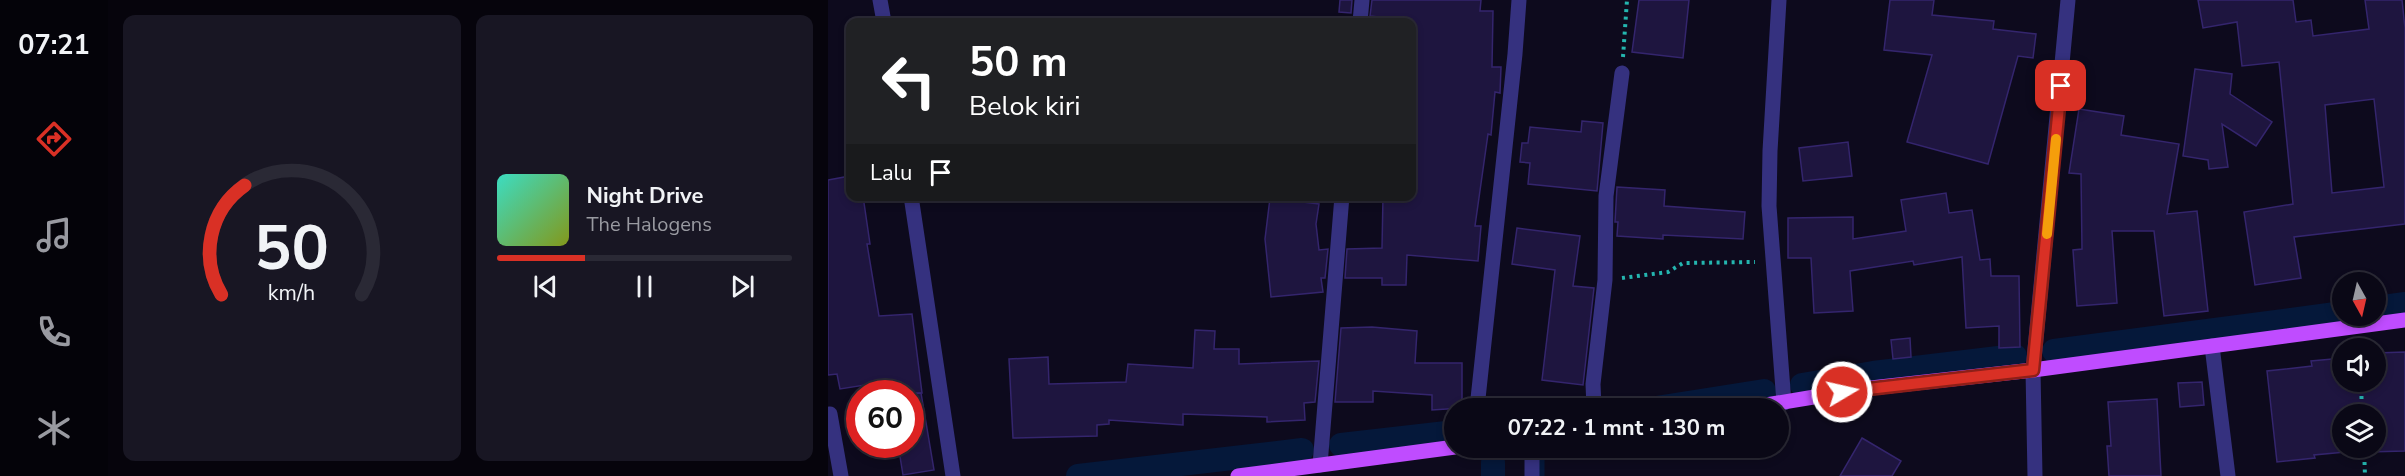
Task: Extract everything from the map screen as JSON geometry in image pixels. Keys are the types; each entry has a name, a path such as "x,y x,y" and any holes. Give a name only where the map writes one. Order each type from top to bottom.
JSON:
{"main road":[{"path":"1789,402 1862,389 2033,370 2405,320"},
{"path":"1238,476 1444,448"}],"street":[{"path":"880,0 883,18"},
{"path":"1360,18 1362,0"},
{"path":"1478,398 1519,0"},
{"path":"1779,0 1769,206 1784,398"},
{"path":"2035,476 2033,370 2068,0"},
{"path":"1594,398 1593,384 1605,280 1606,196 1622,73"},
{"path":"912,201 952,476"},
{"path":"1320,465 1342,201"},
{"path":"2212,346 2228,476"},
{"path":"830,414 841,476"},
{"path":"1532,458 1532,476"}],"path":[{"path":"1622,73 1627,0"},
{"path":"1605,280 1668,272 1683,263 1774,261"},
{"path":"2364,458 2365,476"}],"building":[{"path":"1340,0 1352,0 1351,13 1339,12"},
{"path":"1372,0 1481,0 1480,11 1493,11 1492,67 1501,67 1500,93 1495,92 1491,135 1488,134 1475,226 1481,226 1478,261 1407,255 1406,285 1382,285 1382,278 1345,278 1347,249 1382,248 1383,201 1416,201 1416,18 1370,16"},
{"path":"1639,0 1689,0 1683,58 1632,52"},
{"path":"1890,0 1934,0 1932,15 1994,21 1993,29 2036,34 2033,58 2018,56 1988,164 1907,142 1932,55 1884,50"},
{"path":"2198,0 2293,0 2296,22 2311,20 2313,36 2369,29 2365,0 2402,0 2405,28 2405,224 2294,237 2301,278 2255,285 2244,212 2293,204 2279,62 2242,66 2237,22 2203,28","holes":["2374,99 2384,187 2332,193 2325,105"]},
{"path":"2195,69 2232,74 2230,94 2272,122 2256,146 2222,124 2228,167 2209,169 2208,160 2183,156"},
{"path":"2079,109 2124,116 2121,135 2179,144 2167,214 2197,211 2208,311 2164,316 2154,231 2112,231 2117,303 2077,306 2073,250 2082,249 2081,174 2069,173"},
{"path":"1582,121 1603,123 1597,191 1528,184 1530,163 1520,162 1522,143 1528,143 1530,127 1581,132"},
{"path":"1848,142 1852,176 1803,181 1799,148"},
{"path":"846,177 846,201 864,201 870,244 867,244 879,316 912,314 920,380 846,380 846,388 840,389 837,374 828,375 828,180"},
{"path":"1617,187 1665,190 1664,206 1745,212 1743,239 1663,235 1663,239 1617,236 1618,222 1615,222"},
{"path":"1946,193 1949,213 1972,210 1980,260 1990,259 1991,276 2019,276 2020,347 1999,348 1999,326 1966,328 1962,257 1914,265 1913,261 1850,271 1853,311 1814,313 1811,258 1788,258 1788,218 1853,217 1853,239 1906,231 1901,200"},
{"path":"1270,201 1319,204 1316,224 1319,250 1328,249 1325,278 1321,278 1323,292 1271,297 1265,239"},
{"path":"1517,228 1580,236 1573,286 1594,288 1583,385 1542,380 1555,270 1512,264"},
{"path":"1372,327 1417,331 1415,363 1462,363 1462,398 1444,398 1444,409 1432,410 1432,395 1373,391 1373,402 1335,402 1341,328"},
{"path":"1195,330 1215,331 1214,349 1239,349 1239,364 1319,361 1315,402 1304,403 1305,420 1267,422 1267,417 1183,414 1183,425 1109,420 1109,424 1097,425 1097,436 1013,438 1009,359 1048,357 1049,384 1126,382 1128,364 1193,368"},
{"path":"1910,338 1911,357 1893,359 1891,340"},
{"path":"2405,352 2405,451 2386,452 2386,404 2332,404 2332,453 2314,455 2315,458 2277,462 2267,371 2312,366 2311,361 2332,359 2332,392 2386,392 2386,353"},
{"path":"2202,382 2204,405 2180,407 2178,383"},
{"path":"2157,399 2161,476 2109,476 2107,446 2111,446 2108,402"},
{"path":"924,411 934,470 903,475 900,458 924,458"},
{"path":"1862,438 1901,461 1892,476 1840,476"}],"waterway":[{"path":"2386,307 2405,304"},
{"path":"2054,351 2332,314"},
{"path":"1802,385 1873,373 2015,356"},
{"path":"1720,398 1764,391"},
{"path":"1341,445 1444,433"},
{"path":"1078,476 1302,450"},
{"path":"1541,458 1541,476"},
{"path":"1493,463 1493,476"}],"slow traffic":[{"path":"2047,234 2056,139"}],"route":[{"path":"1842,392 2033,370 2061,86"}]}
